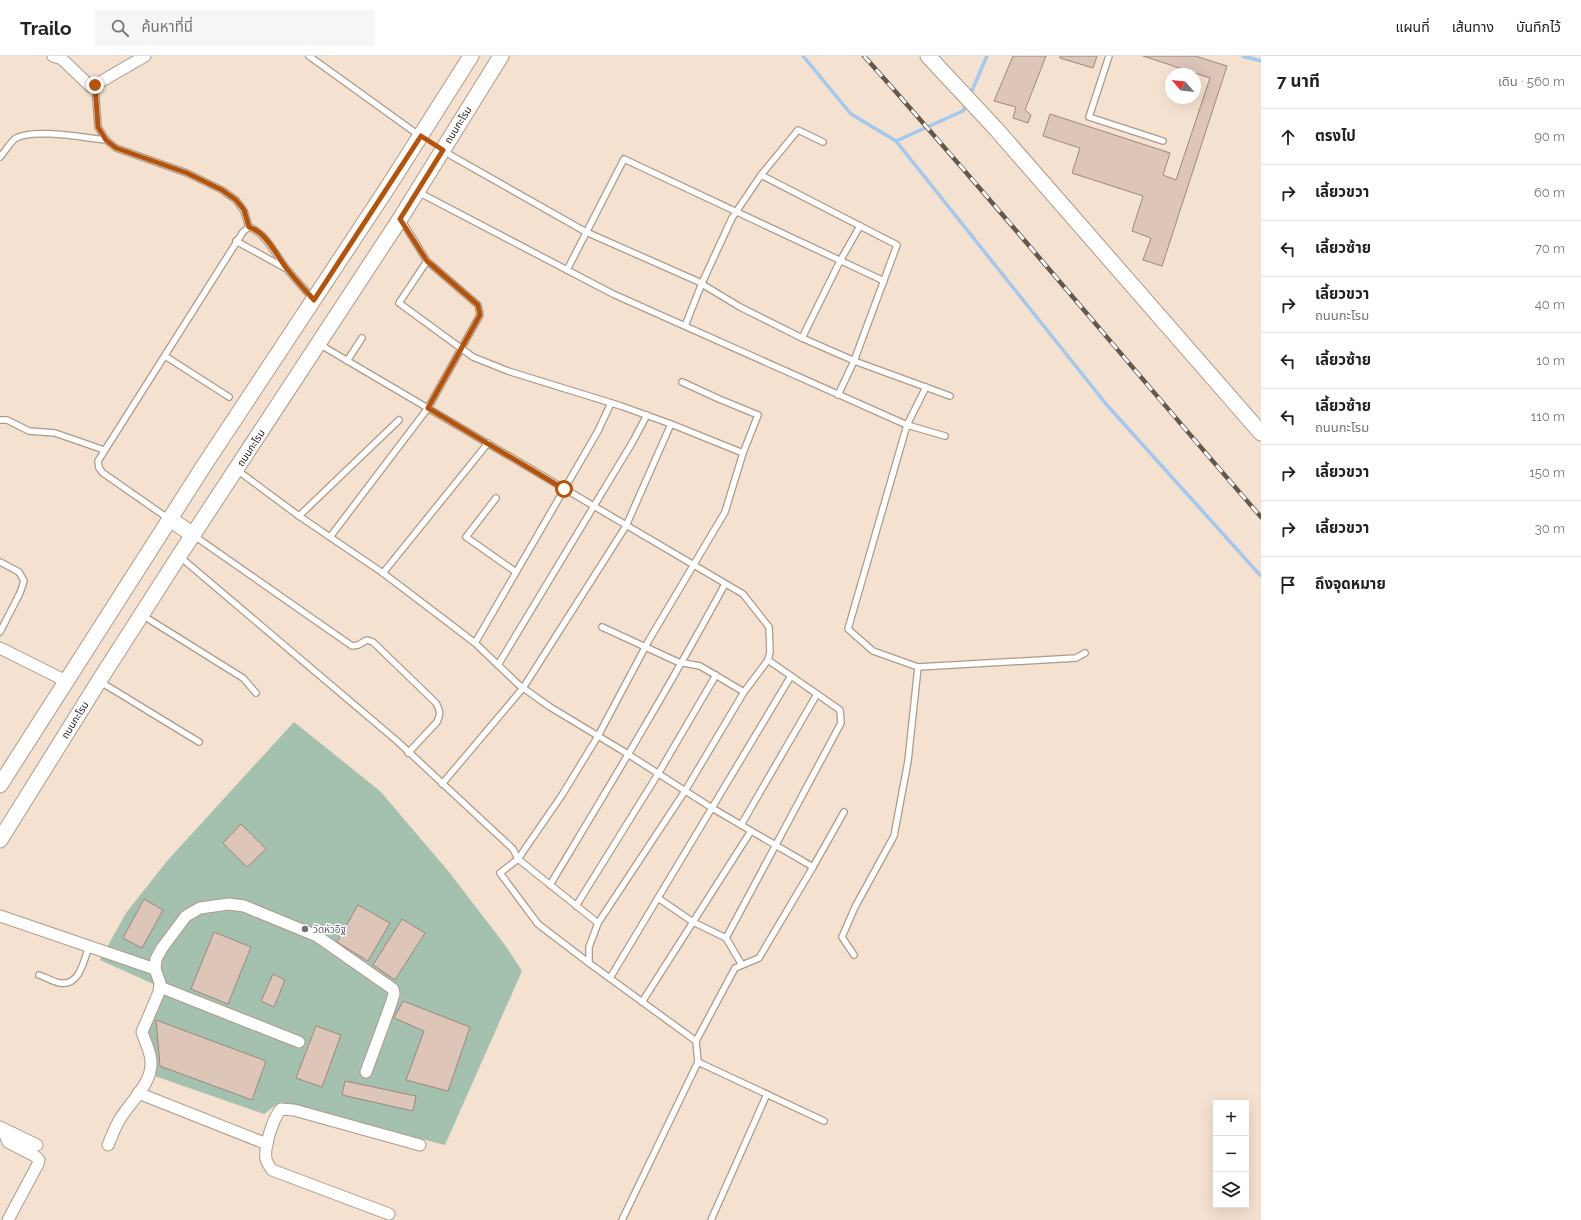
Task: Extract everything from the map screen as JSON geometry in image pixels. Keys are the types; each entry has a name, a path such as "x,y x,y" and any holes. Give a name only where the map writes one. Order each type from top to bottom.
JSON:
{"main road":[{"path":"0,785 170,519 472,56"},
{"name":"ถนนกะโรม","path":"0,840 179,556 237,470 400,219 501,56"},
{"path":"928,56 997,130 1261,434"},
{"path":"421,136 443,150"},
{"path":"170,519 193,535"}],"street":[{"path":"53,56 62,59 90,86 95,85 145,56"},
{"path":"0,648 66,680"},
{"path":"108,1145 119,1120 144,1085 152,1063 142,1032 160,987 155,969 156,959 162,948 186,916 200,908 229,904 244,906 317,936 393,989 394,994 391,1004 366,1072"},
{"path":"0,916 155,969"},
{"path":"160,987 299,1042"},
{"path":"138,1093 267,1144"},
{"path":"390,1214 272,1170 266,1158 267,1144 277,1113 280,1109 294,1110 420,1146"},
{"path":"1,1128 37,1145"},
{"path":"1,1128 8,1142 35,1156 39,1160 8,1220"}],"lane":[{"path":"309,56 421,136"},
{"path":"1109,56 1089,117 1163,141"},
{"path":"95,85 98,127 106,140 116,148 187,173 222,190 236,200 244,210 249,227"},
{"path":"685,326 702,283 736,212 761,175 798,130 823,142"},
{"path":"0,158 15,138 26,135 46,133 106,140"},
{"path":"443,150 586,232 702,283 740,306 802,338 854,361 950,396"},
{"path":"567,270 624,159 884,281"},
{"path":"761,175 897,245 854,361 838,395"},
{"path":"417,191 613,294 907,425 945,436"},
{"path":"330,537 428,408 480,315 478,305 427,261 400,219"},
{"path":"802,338 840,261 860,226"},
{"path":"170,519 103,473 99,468 98,461 236,241 242,232 249,227"},
{"path":"249,227 255,229 264,237 287,269 314,300"},
{"path":"236,241 287,269"},
{"path":"427,261 399,303 461,350 473,357 508,371 646,415 744,453"},
{"path":"347,361 362,338"},
{"path":"319,344 743,594 769,627 770,652 768,660 744,692 685,791 598,923 589,947 589,963"},
{"path":"165,356 229,397"},
{"path":"682,382 718,399 758,415 725,512 645,647 598,736 562,795 518,860 500,873 538,924 696,1042"},
{"path":"926,387 907,425 848,628 873,652 918,667 1076,658 1085,653"},
{"path":"475,643 598,431 611,403"},
{"path":"498,665 632,443 646,415"},
{"path":"0,420 7,420 29,431 55,433 104,450"},
{"path":"299,516 399,420"},
{"path":"442,784 523,688 626,526 671,424"},
{"path":"383,573 488,443"},
{"path":"237,470 299,516 383,573 475,643 523,688 550,707 712,808 813,867"},
{"path":"496,498 466,537 516,572"},
{"path":"193,535 352,646 358,645 364,640 370,640 436,703 440,710 440,716 437,722 408,753"},
{"path":"179,556 397,741 408,753 513,849 518,860 598,923"},
{"path":"0,562 19,572 24,581 20,593 0,632"},
{"path":"550,885 629,755 725,584"},
{"path":"141,615 238,675 256,693"},
{"path":"602,627 682,663 700,666 744,692"},
{"path":"726,938 840,723 840,710 768,660"},
{"path":"854,955 842,937 855,906 894,836 908,761 918,667"},
{"path":"576,906 658,774 716,675"},
{"path":"610,978 791,676"},
{"path":"99,681 199,742"},
{"path":"741,825 817,694"},
{"path":"622,1220 698,1062 696,1042 735,968 758,958 813,867 844,812"},
{"path":"642,1002 751,831"},
{"path":"658,898 693,922 726,938 742,965"},
{"path":"39,975 59,983 68,983 75,979 80,972 89,946"},
{"path":"698,1062 824,1121"},
{"path":"711,1220 767,1094"}],"green space":[{"name":"วัดหัวอิฐ","path":"294,722 380,791 449,872 505,945 522,971 445,1145 280,1102 264,1114 149,1074 144,1026 160,987 100,960 126,913 167,861"}],"building":[{"path":"1013,56 1046,56 1025,110 1031,115 1028,123 1013,118 1016,107 994,101"},
{"path":"1060,56 1097,56 1093,68 1060,58"},
{"path":"1143,56 1195,56 1227,66 1162,266 1143,260 1151,238 1132,231 1143,196 1072,173 1080,148 1043,136 1050,114 1170,153 1163,175 1176,180 1210,78 1201,75 1201,68 1180,68"},
{"path":"241,824 266,849 247,867 223,843"},
{"path":"144,899 163,910 142,948 123,938"},
{"path":"358,905 390,923 368,961 337,942"},
{"path":"402,919 425,933 395,980 373,965"},
{"path":"214,932 251,947 228,1004 191,989"},
{"path":"273,974 285,980 274,1007 261,1001"},
{"path":"403,1001 470,1027 448,1091 406,1080 424,1031 394,1018"},
{"path":"156,1020 266,1061 252,1100 160,1066"},
{"path":"316,1026 341,1035 322,1087 296,1078"},
{"path":"345,1081 416,1096 413,1111 342,1095"}],"waterway":[{"path":"803,56 851,114 896,141 1106,404 1261,576"},
{"path":"970,95 987,56"},
{"path":"1243,56 1261,61"},
{"path":"896,141 963,111 967,103"}],"railway":[{"path":"864,56 964,170 1261,517"}],"place":[{"name":"วัดหัวอิฐ","path":"305,929"}],"route":[{"path":"95,85 95,105 98,127 106,140 116,148 187,173 222,190 236,200 244,210 249,227 255,229 264,237 287,269 314,300 421,136 443,150 400,219 427,261 478,305 480,315 428,408 564,489"}]}
